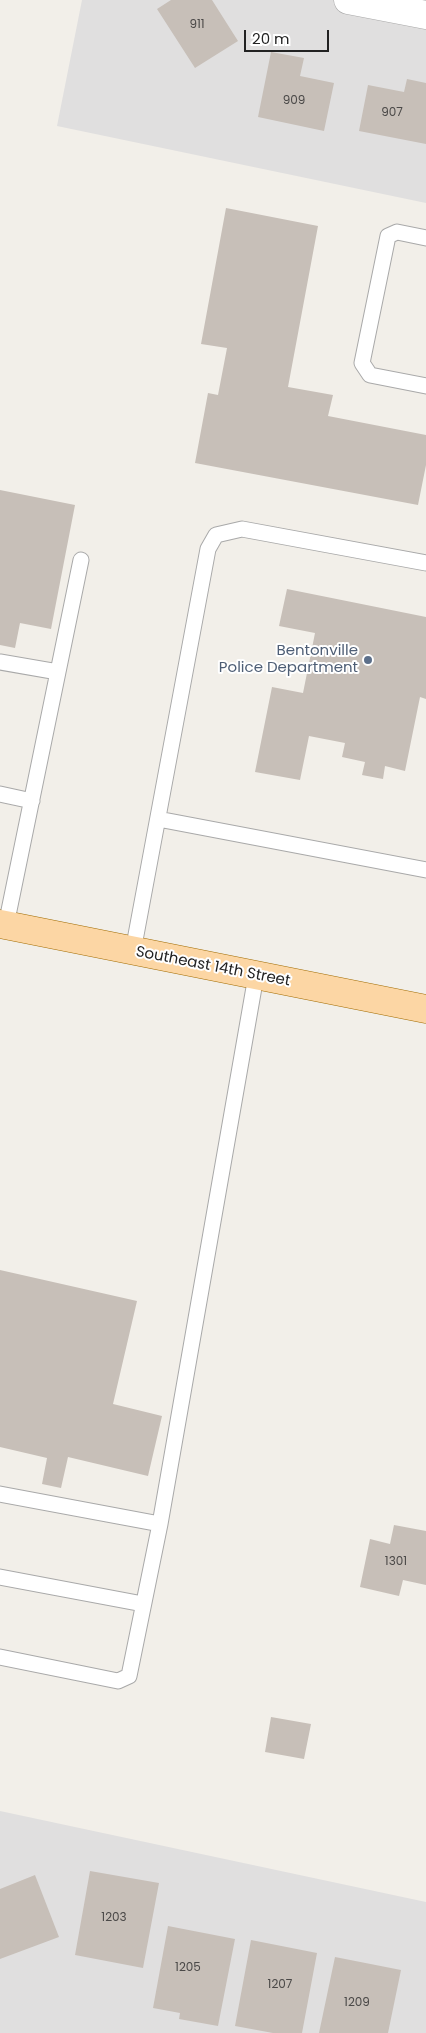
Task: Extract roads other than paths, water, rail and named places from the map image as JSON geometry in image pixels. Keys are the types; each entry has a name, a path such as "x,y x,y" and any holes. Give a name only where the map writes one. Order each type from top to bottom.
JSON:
{"main road":[{"name":"Southeast 14th Street","path":"3,925 426,1009"}],"street":[{"path":"348,0 426,15"}],"lane":[{"path":"426,238 397,232 388,236 362,362 370,375 426,386"},
{"path":"133,951 208,549 216,535 242,530 426,563"},
{"path":"3,925 32,801 81,560"},
{"path":"0,662 58,672"},
{"path":"0,794 32,801"},
{"path":"158,820 426,870"},
{"path":"0,1657 118,1681 128,1676 160,1524 256,976"},
{"path":"0,1494 160,1524"},
{"path":"0,1577 143,1604"}],"place":[{"name":"Bentonville Police Department","path":"368,660"}]}
